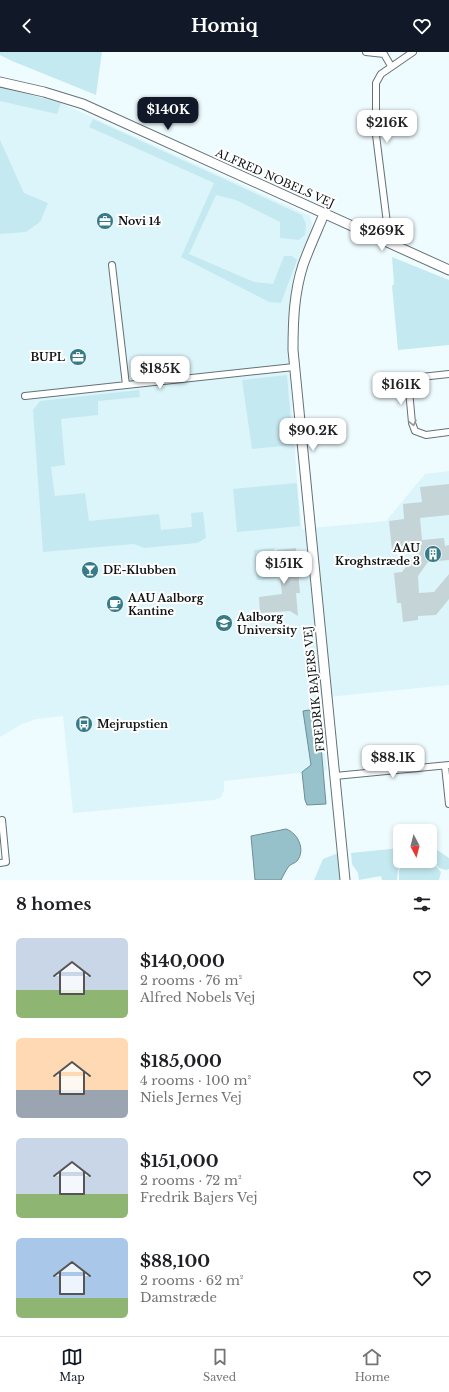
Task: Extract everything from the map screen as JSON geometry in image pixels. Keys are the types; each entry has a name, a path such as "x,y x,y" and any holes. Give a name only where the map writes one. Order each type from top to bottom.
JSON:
{"street":[{"path":"366,52 384,54 391,66"},
{"path":"382,240 387,222 376,135 376,83 381,74 413,52"},
{"name":"ALFRED NOBELS VEJ","path":"0,82 44,92 84,104 449,270"},
{"name":"FREDRIK BAJERS VEJ","path":"324,214 303,265 298,289 294,312 294,367 344,880"},
{"path":"112,265 126,385"},
{"path":"25,396 294,367"},
{"path":"449,374 418,378 412,382 409,390 412,424 415,431 426,434 449,432"},
{"path":"334,776 447,765 449,804"},
{"path":"0,863 6,862 2,820"}],"shaded area":[{"path":"0,52 102,52 96,95 12,61 0,55"},
{"path":"0,88 61,103 310,216 312,224 311,229 299,259 289,307 287,331 297,483 302,529 386,521 425,474 449,471 449,685 318,698 327,770 224,781 224,791 222,795 220,798 214,800 73,813 63,716 36,719 22,724 0,737"},
{"path":"0,88 61,103 57,114 0,101"},
{"path":"93,119 302,215 306,224 305,235 299,240 280,238 280,222 236,200 216,195 189,254 254,282 273,284 284,256 292,256 297,260 281,303 269,302 181,257 214,183 89,127"},
{"path":"0,140 24,193 48,203 40,222 26,232 0,234"},
{"path":"392,257 449,280 449,345 398,350 392,286 394,284"},
{"path":"287,375 293,445 252,449 242,380"},
{"path":"139,390 140,397 98,401 98,415 61,419 65,465 51,467 55,496 85,493 89,521 159,514 161,530 192,527 191,513 203,512 206,538 197,543 144,548 134,544 43,552 33,410 40,401"},
{"path":"297,483 300,526 237,532 233,489"},
{"path":"274,548 277,578 257,580 254,550"},
{"path":"309,710 317,718 319,723 326,804 307,805 305,800 302,772 311,765 303,711"},
{"path":"286,829 294,834 299,842 301,847 300,857 289,866 281,880 255,880 251,836"},
{"path":"393,849 393,868 399,868 397,880 382,880 381,876 359,880 358,873 352,864 351,853"},
{"path":"437,850 449,858 449,869 446,870 437,866"},
{"path":"338,853 341,880 314,880 323,859"},
{"path":"437,867 441,872 439,880 399,880 400,868"}],"building":[{"name":"AAU Kroghstræde 3","path":"449,484 449,515 420,518 422,540 444,538 445,546 449,545 449,560 428,562 418,576 419,593 434,592 449,574 449,599 436,615 418,616 418,620 403,622 401,603 397,603 394,573 402,572 421,548 392,551 389,521 404,519 403,504 422,502 420,487"},
{"path":"296,548 300,593 296,593 298,616 290,611 260,613 259,597 282,594 277,550"}],"place":[{"name":"Novi 14","path":"105,221"},
{"name":"BUPL","path":"78,357"},
{"name":"AAU Kroghstræde 3","path":"433,554"},
{"name":"DE-Klubben","path":"90,570"},
{"name":"AAU Aalborg Kantine","path":"115,604"},
{"name":"Aalborg University","path":"224,623"},
{"name":"Mejrupstien","path":"84,724"}]}
